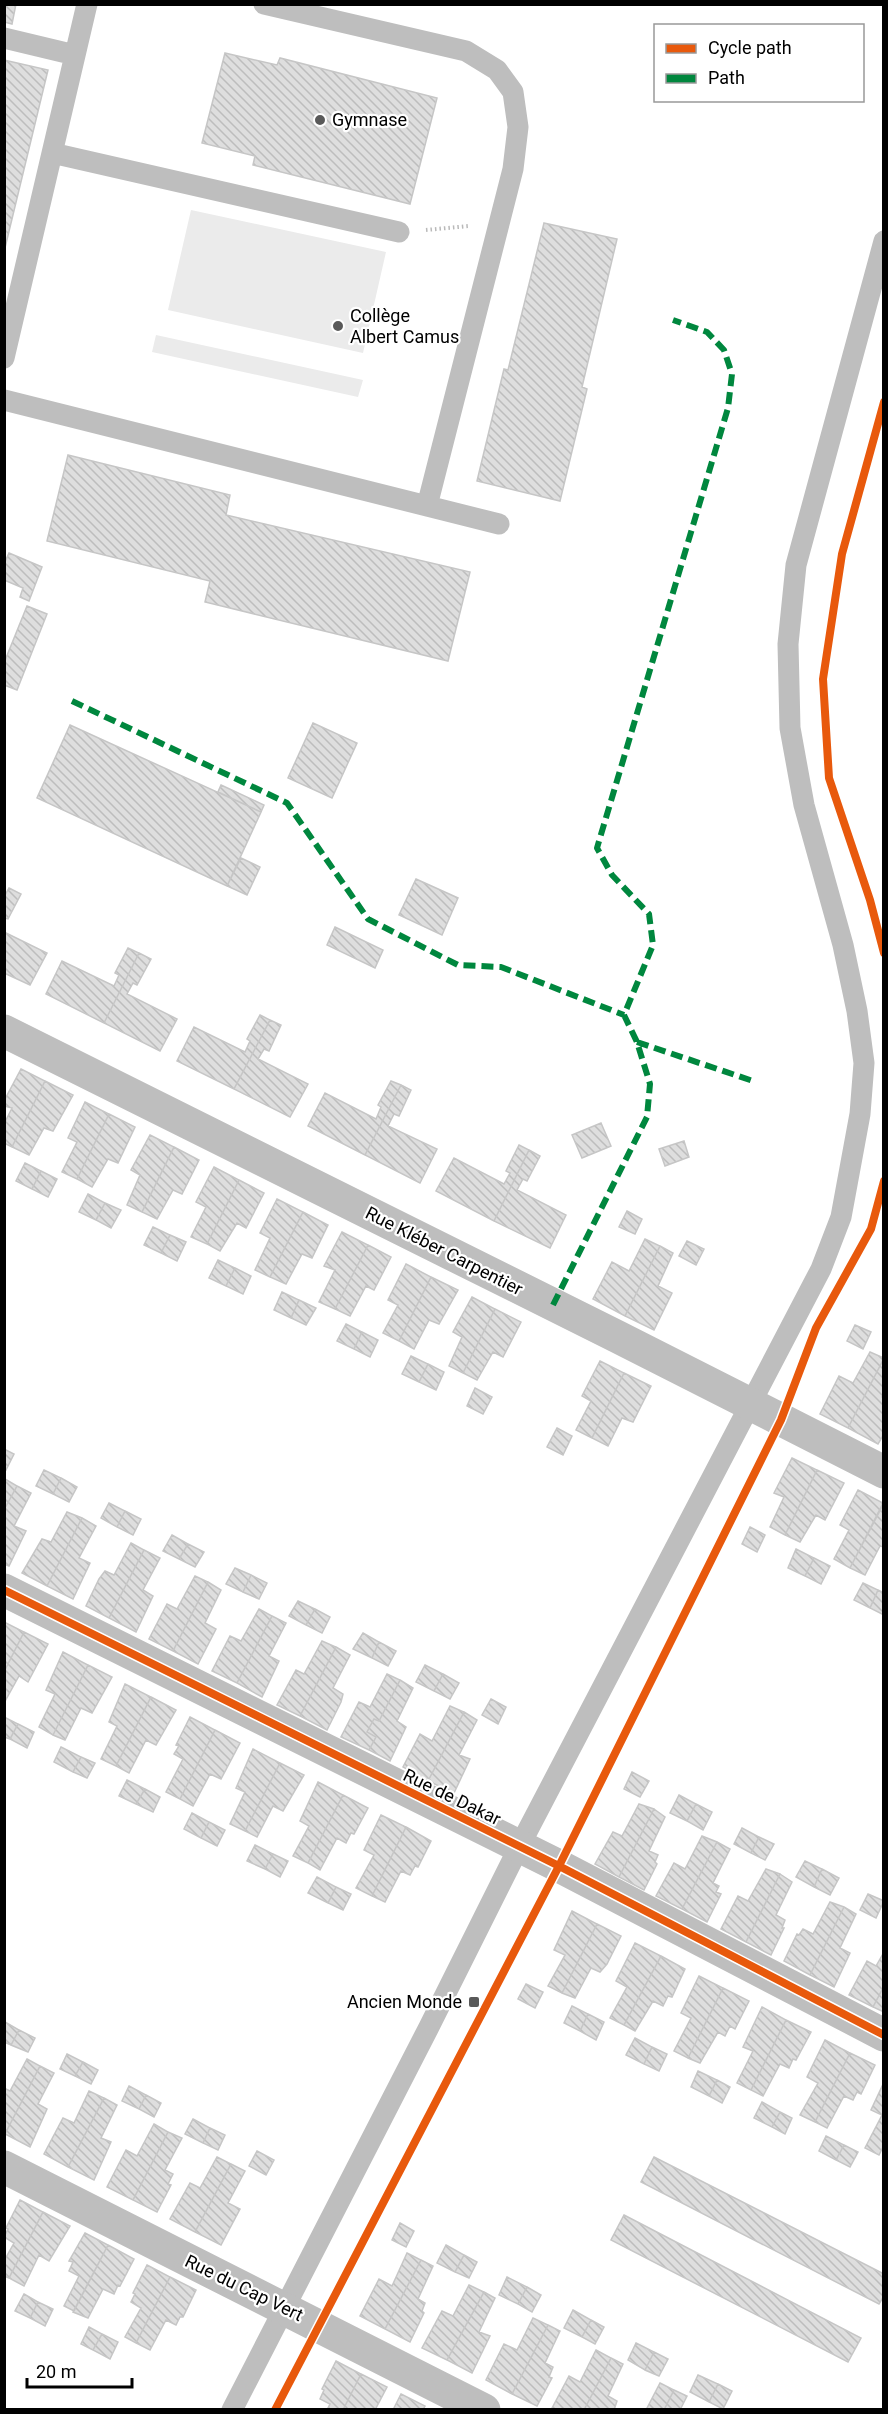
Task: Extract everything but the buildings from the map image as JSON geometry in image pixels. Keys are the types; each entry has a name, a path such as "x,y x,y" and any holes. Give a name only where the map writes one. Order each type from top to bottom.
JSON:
{"street":[{"name":"Rue Kléber Carpentier","path":"4,1031 884,1473"},
{"name":"Rue de Dakar","path":"4,1590 519,1847 884,2035"},
{"name":"Rue du Cap Vert","path":"4,2167 484,2409"}],"lane":[{"path":"4,358 87,4"},
{"path":"264,4 466,51 497,70 513,92 518,127 513,169 427,506"},
{"path":"4,39 75,55"},
{"path":"52,153 399,232"},
{"path":"232,2409 434,2018 519,1847 821,1269 841,1217 860,1114 864,1063 857,1011 843,945 804,805 790,728 788,644 796,565 884,241"},
{"path":"4,400 499,524"}],"path":[{"path":"399,232 500,224"}],"shaded area":[{"path":"191,210 386,252 363,353 168,310"},
{"path":"156,335 363,380 358,397 152,352"}],"marked path":[{"path":"553,1305 647,1117 650,1084 637,1042 624,1015 653,945 649,914 612,875 597,848 728,408 732,374 724,350 707,332 673,320"},
{"path":"72,701 287,803 368,919 458,965 501,967 624,1015"},
{"path":"637,1042 753,1081"}],"cycle path":[{"path":"884,402 842,554 823,679 829,778 870,900 884,953"},
{"path":"275,2410 559,1866 781,1420 816,1328 871,1229 884,1181"},
{"path":"4,1590 559,1866 884,2035"}],"place":[{"name":"Gymnase","path":"320,120"},
{"name":"Collège Albert Camus","path":"338,326"},
{"name":"Ancien Monde","path":"474,2002"}]}
